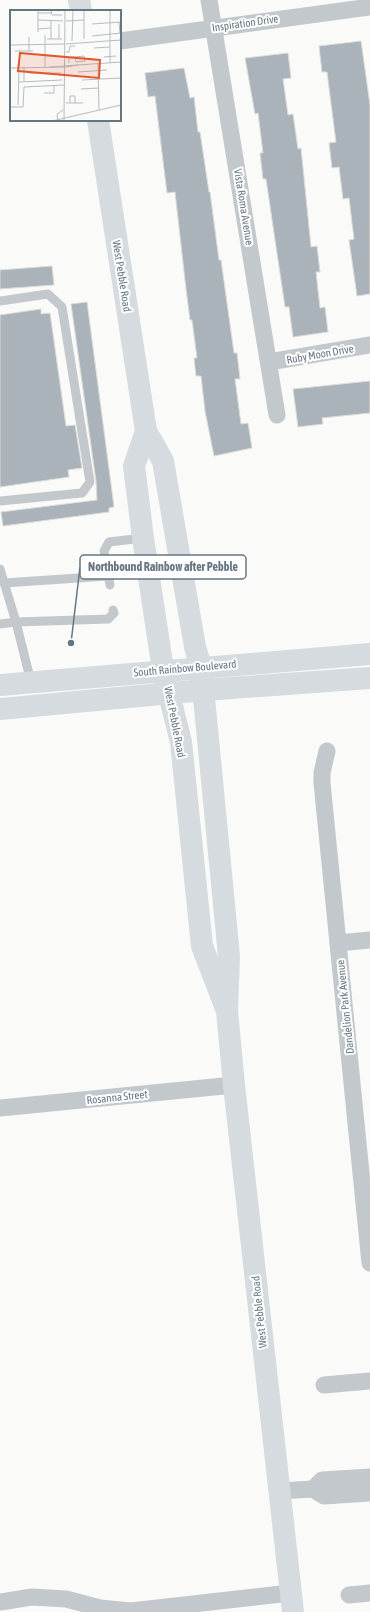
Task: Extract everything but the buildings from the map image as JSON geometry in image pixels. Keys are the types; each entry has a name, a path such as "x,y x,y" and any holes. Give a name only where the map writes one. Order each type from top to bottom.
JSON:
{"street":[{"path":"79,0 81,10"},
{"name":"Vista Roma Avenue","path":"209,0 277,415"},
{"name":"Inspiration Drive","path":"121,41 370,6"},
{"name":"West Pebble Road","path":"98,121 146,432 163,461 195,647 201,667 229,956 227,1011 234,1085 292,1602"},
{"name":"Ruby Moon Drive","path":"269,362 370,345"},
{"name":"West Pebble Road","path":"146,432 134,466 143,538 163,670 170,693 181,742 202,946 227,1011"},
{"name":"South Rainbow Boulevard","path":"0,684 370,654"},
{"path":"0,709 204,690 370,678"},
{"name":"Dandelion Park Avenue","path":"327,751 322,773 322,783 370,1263"},
{"path":"338,943 370,940"},
{"name":"Rosanna Street","path":"0,1108 234,1085"},
{"path":"324,1385 370,1381"},
{"path":"313,1489 322,1480 370,1477"},
{"path":"279,1491 313,1489 324,1496 370,1493"},
{"path":"349,1595 370,1593"},
{"path":"0,1602 32,1597 66,1599 100,1608 131,1611 292,1602"}],"lane":[{"path":"0,301 48,294 62,307 90,482 82,493 0,501"},
{"path":"110,585 104,551 109,542 143,538"},
{"path":"0,569 16,622 31,682"},
{"path":"4,583 108,576"},
{"path":"80,578 82,588"},
{"path":"56,580 58,589"},
{"path":"0,624 61,618 84,617 108,619 114,613 113,610"}],"place":[{"name":"Northbound Rainbow after Pebble","path":"71,643"}]}
